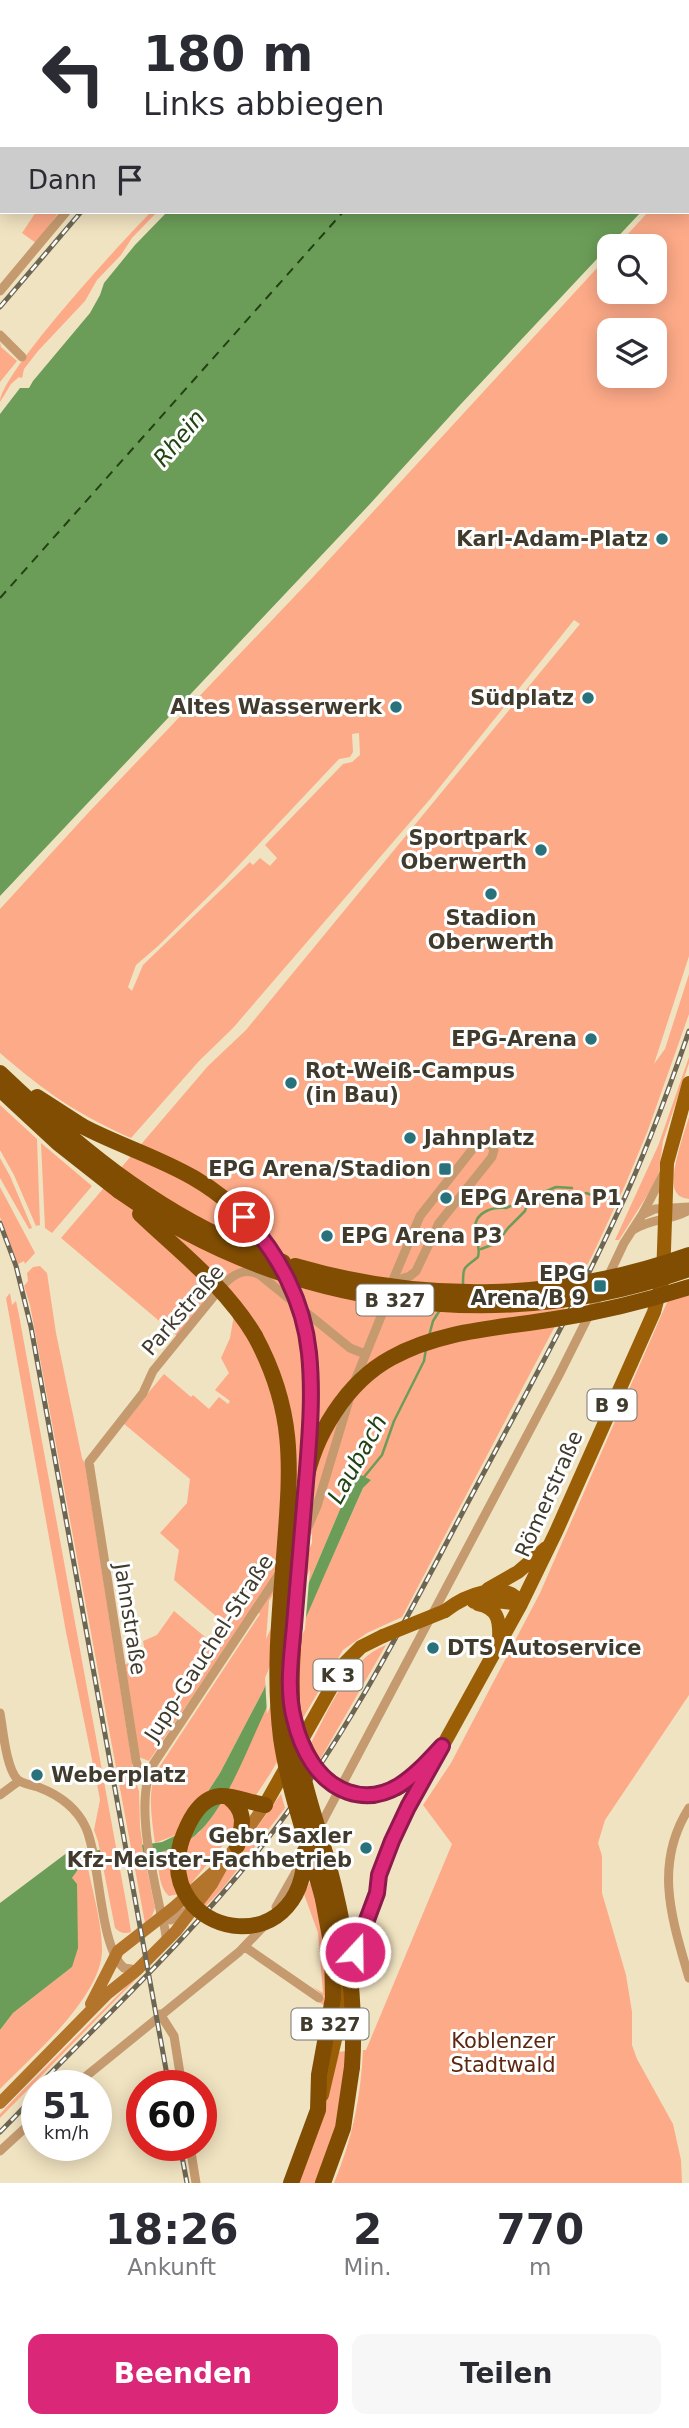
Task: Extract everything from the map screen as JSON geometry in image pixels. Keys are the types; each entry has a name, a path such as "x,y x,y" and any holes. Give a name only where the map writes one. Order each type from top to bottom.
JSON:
{"highway":[{"name":"B 327","path":"0,1065 30,1092 82,1126 177,1169 205,1184 231,1205 264,1239 287,1279 299,1308 306,1335 311,1386 292,1656 293,1718 301,1766 346,1941 352,1994 352,2067 343,2128 323,2183"},
{"name":"B 327","path":"0,1073 78,1145 150,1199 249,1250 319,1273 363,1284 410,1290 466,1294 518,1293 595,1282 638,1272 689,1255"},
{"name":"B 327","path":"0,1089 68,1151 119,1191 180,1230 254,1264 333,1289 401,1301 473,1306 548,1302 619,1290 689,1269"},
{"name":"B 327","path":"119,1191 230,1299 259,1343 280,1392 288,1434 289,1468 277,1644 278,1701 282,1741 305,1838 323,1899 332,1948 334,1984 330,2022 319,2075 318,2110"},
{"name":"B 327","path":"306,1484 323,1434 336,1410 361,1380 390,1358 421,1344 461,1333 596,1312 689,1287"},
{"path":"293,1718 313,1764 330,1782 345,1791 364,1795 382,1794 397,1788 412,1778 442,1746"},
{"path":"237,1846 243,1825 253,1808 228,1797 217,1797 202,1805 188,1824 180,1848 179,1872 183,1887 197,1908 211,1919 228,1925 247,1926 266,1922 281,1913 294,1898 302,1881 305,1838"},
{"path":"291,2183 318,2110"}],"main road":[{"name":"Römerstraße","path":"318,2110 361,1931 377,1893 378,1880 399,1825 521,1604 657,1301 663,1278 667,1168 689,1083"},
{"name":"K 3","path":"483,1594 518,1572 549,1545"},
{"name":"K 3","path":"253,1808 345,1663 361,1647 496,1590 513,1594 521,1604"},
{"name":"K 3","path":"445,1611 488,1600 521,1604"},
{"path":"470,1603 486,1606 496,1614 499,1625 498,1647"}],"street":[{"path":"0,291 64,214"},
{"path":"0,335 22,357"},
{"name":"Jupp-Gauchel-Straße","path":"165,1943 166,1929 148,1840 144,1802 147,1777 307,1530 366,1352 371,1328 422,1213 475,1146 483,1142 491,1145 494,1150 492,1157 439,1223 419,1267 410,1276 392,1282"},
{"path":"93,2070 245,1947 270,1918 559,1375 631,1231 667,1168"},
{"path":"642,1215 650,1210 675,1217 689,1208"},
{"path":"631,1231 664,1214"},
{"name":"Parkstraße","path":"89,1462 143,1393 153,1371 236,1274 247,1271 260,1275 350,1348 366,1352"},
{"name":"Jahnstraße","path":"89,1462 136,1761 140,1772 147,1777"},
{"path":"0,1713 11,1769 19,1781 42,1788 63,1800 80,1815 92,1846 105,1919 115,1956 124,1968 137,1970"},
{"path":"0,1795 19,1781"},
{"name":"K 3","path":"0,2103 113,1988 165,1943 191,1901 237,1846 253,1808"},
{"path":"689,1808 675,1835 667,1872 668,1891 689,1978"},
{"path":"157,1894 173,1901 191,1901"},
{"name":"K 3","path":"80,2022 115,1956 127,1943 191,1901"},
{"path":"105,1919 115,1938 127,1943"},
{"path":"245,1947 318,1998"},
{"path":"160,2014 172,2029 179,2070"},
{"path":"0,2151 21,2132"},
{"path":"192,2161 196,2183"}],"green space":[{"path":"35,214 58,214 36,243 22,233"},
{"path":"149,214 155,214 97,280 85,301 38,351 24,369 22,378 19,377 11,384 0,402 5,387 20,364 92,276"},
{"path":"646,214 689,214 689,956 654,1064 665,1049 689,974 689,1014 648,1130 593,1254 402,1617 367,1633 343,1650 238,1827 190,1885 174,1882 178,1894 169,1896 161,1882 157,1854 181,1845 200,1832 241,1762 363,1488 370,1480 359,1474 341,1507 263,1691 220,1773 181,1833 155,1843 151,1798 156,1772 260,1614 252,1608 149,1761 139,1757 123,1665 146,1658 143,1641 157,1635 174,1611 211,1642 224,1623 174,1580 179,1550 160,1533 187,1503 190,1479 123,1423 164,1374 209,1409 219,1397 228,1404 230,1401 215,1390 229,1373 221,1358 230,1338 234,1315 215,1291 177,1336 61,1238 208,1066 246,1030 580,624 574,620 431,798 233,1028 199,1061 131,1138 62,1101 0,1053 0,909 314,576 597,268 597,304 667,304 667,234 628,234","holes":["359,733 360,755 352,762 343,764 265,845 277,858 270,866 260,858 253,865 250,862 143,965 132,991 128,987 136,965 223,882 339,759 350,757 353,752 352,734","312,1533 312,1543 266,1639 269,1601"]},
{"path":"0,342 1,347 17,361 0,382"},
{"path":"689,1057 663,1141 658,1178 619,1240 615,1240 658,1146"},
{"path":"0,1105 37,1139 40,1225 36,1226 0,1150"},
{"path":"689,1117 689,1199 683,1198 675,1190 674,1175"},
{"path":"41,1143 92,1186 52,1233 45,1228"},
{"path":"0,1158 32,1228 29,1229 0,1178"},
{"path":"0,1187 35,1253 25,1264 24,1261 18,1264 0,1217"},
{"path":"40,1266 47,1273 56,1333 85,1464 134,1776 139,1791 140,1827 155,1908 145,1923 30,1305 24,1286 28,1281 27,1273 33,1267"},
{"path":"10,1293 12,1305 16,1301 19,1315 128,1913 129,1933 122,1933 115,1928 94,1830 100,1800 66,1632 6,1298"},
{"name":"Koblenzer Stadtwald","path":"689,1293 689,1695 605,1820 598,1843 602,1856 602,1893 626,1975 632,2012 632,2045 673,2124 681,2160 682,2183 334,2183 354,2118 363,2050 366,2050 452,1844 423,1805 451,1763 540,1593 668,1300"},
{"path":"386,1645 318,1763 310,1745 332,1702 361,1661"},
{"path":"281,1794 285,1808 205,1907 202,1904"},
{"path":"82,1864 87,1864 99,1917 102,1948 99,1966 79,2005 0,2089 0,2030 13,2013 72,1967 72,1878"},
{"path":"309,1883 312,1884 326,1939 327,2007 320,2003 324,1996 313,1987 323,1993 318,1933 304,1894"},
{"path":"139,1974 47,2070 43,2070"},
{"path":"346,2051 341,2114 317,2183 298,2183 320,2123 339,2052"},
{"path":"21,2092 21,2097 0,2118 0,2114"}],"water":[{"name":"Rhein","path":"165,214 639,214 620,234 597,234 597,259 0,896 0,414 20,388 29,388 90,313 104,283"},
{"path":"359,1474 371,1480 363,1488 227,1792 210,1819 195,1836 175,1848 144,1856 142,1845 162,1842 181,1833 220,1773 263,1691 341,1507"},
{"path":"100,1850 102,1862 82,1864 72,1878 77,1884 78,1948 72,1967 13,2013 0,2030 0,1903 68,1852"}],"pier":[{"path":"310,1569 305,1629 267,1714 265,1678"}],"waterway":[{"name":"Laubach","path":"463,1284 465,1268 478,1257 475,1228 482,1214 491,1209 506,1208 556,1187 572,1188"},
{"name":"Laubach","path":"586,1193 615,1203"},
{"name":"Laubach","path":"481,1249 497,1243 525,1211 529,1198"},
{"name":"Laubach","path":"429,1336 433,1321 440,1310"},
{"name":"Laubach","path":"364,1477 382,1455 394,1421 424,1361 426,1349"}],"ferry route":[{"path":"0,598 341,214"}],"railway":[{"path":"0,307 79,214"},
{"path":"54,2070 239,1875 295,1801 351,1716 402,1627 584,1283 638,1167 689,1031"},
{"path":"0,1223 16,1266 31,1327 166,2070"},
{"path":"0,2132 21,2110"},
{"path":"183,2161 187,2183"}],"place":[{"name":"Karl-Adam-Platz","path":"662,539"},
{"name":"Südplatz","path":"588,698"},
{"name":"Altes Wasserwerk","path":"396,707"},
{"name":"Sportpark Oberwerth","path":"541,850"},
{"name":"Stadion Oberwerth","path":"491,894"},
{"name":"EPG-Arena","path":"591,1039"},
{"name":"Rot-Weiß-Campus (in Bau)","path":"291,1083"},
{"name":"Jahnplatz","path":"410,1138"},
{"name":"EPG Arena/Stadion","path":"445,1169"},
{"name":"EPG Arena P1","path":"446,1198"},
{"name":"EPG Arena P3","path":"327,1236"},
{"name":"EPG Arena/B 9","path":"600,1286"},
{"name":"DTS Autoservice","path":"433,1648"},
{"name":"Weberplatz","path":"37,1775"},
{"name":"Gebr. Saxler Kfz-Meister-Fachbetrieb","path":"366,1848"}],"route":[{"path":"244,1217 264,1239 287,1279 299,1308 309,1351 310,1430 292,1656 293,1718 308,1756 317,1770 337,1787 354,1794 382,1794 402,1785 442,1746 392,1841 379,1875 377,1893 355,1952"}]}
